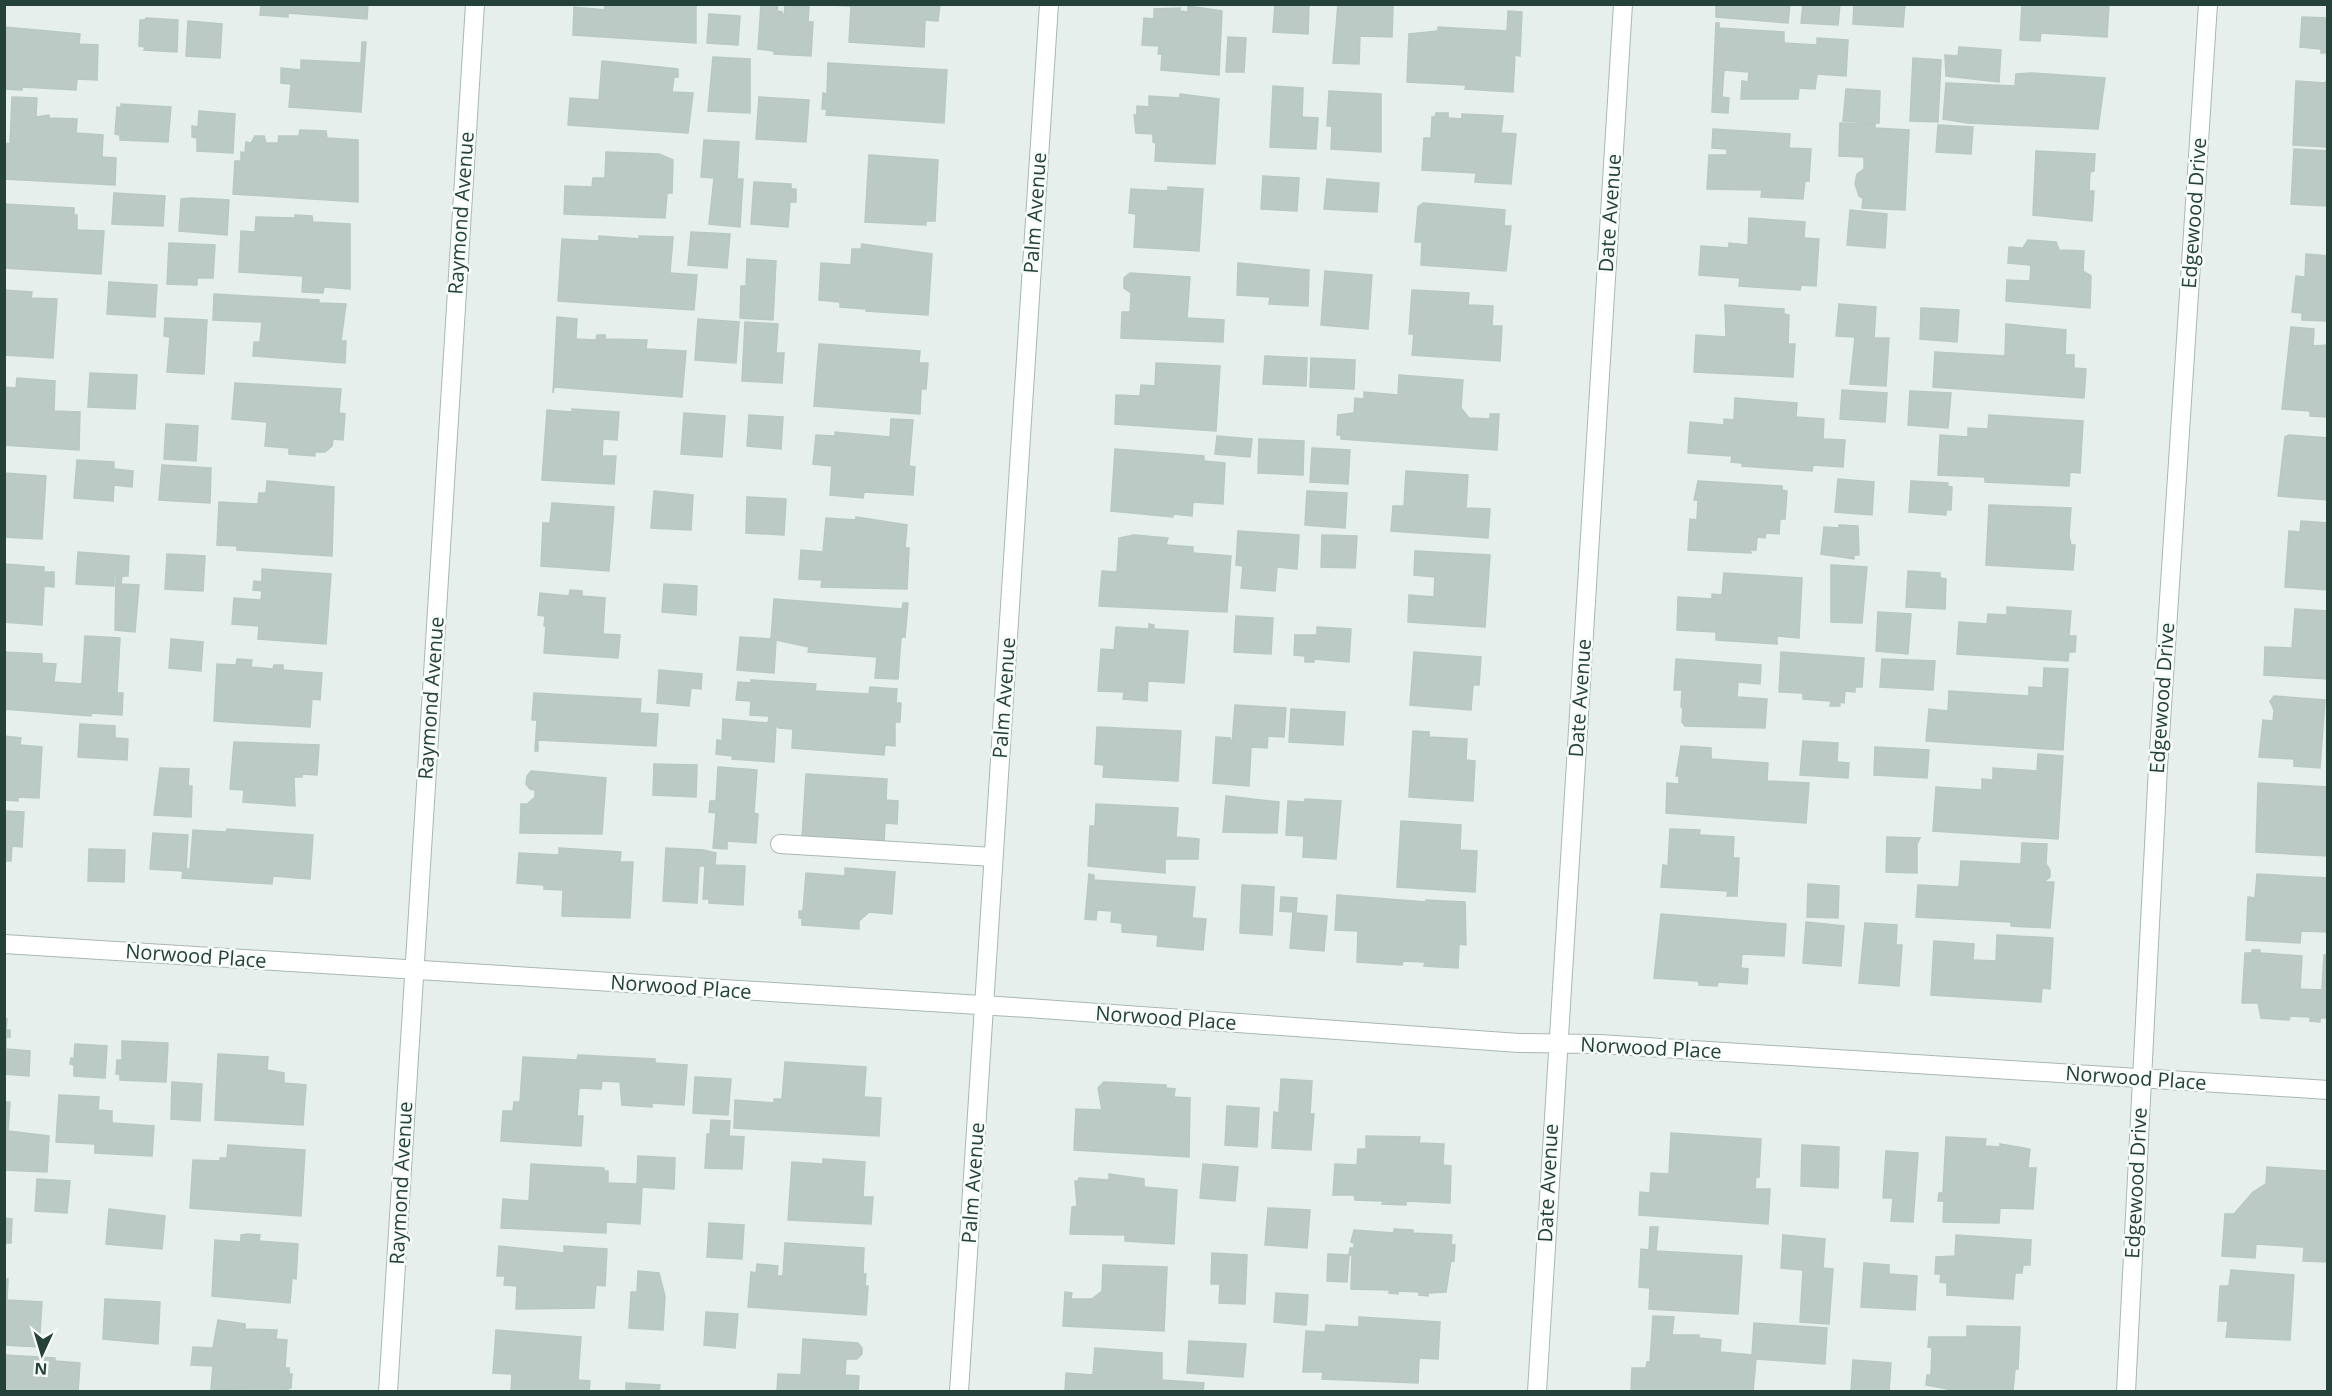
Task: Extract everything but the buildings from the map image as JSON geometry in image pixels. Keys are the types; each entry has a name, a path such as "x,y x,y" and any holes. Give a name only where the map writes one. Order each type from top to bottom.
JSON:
{"street":[{"name":"Raymond Avenue","path":"388,1392 475,4"},
{"name":"Palm Avenue","path":"959,1392 1049,4"},
{"name":"Date Avenue","path":"1537,1392 1623,4"},
{"name":"Edgewood Drive","path":"2126,1392 2158,767 2208,4"},
{"path":"780,844 993,857"},
{"name":"Norwood Place","path":"4,944 1519,1043 1557,1042 2328,1090"}]}
